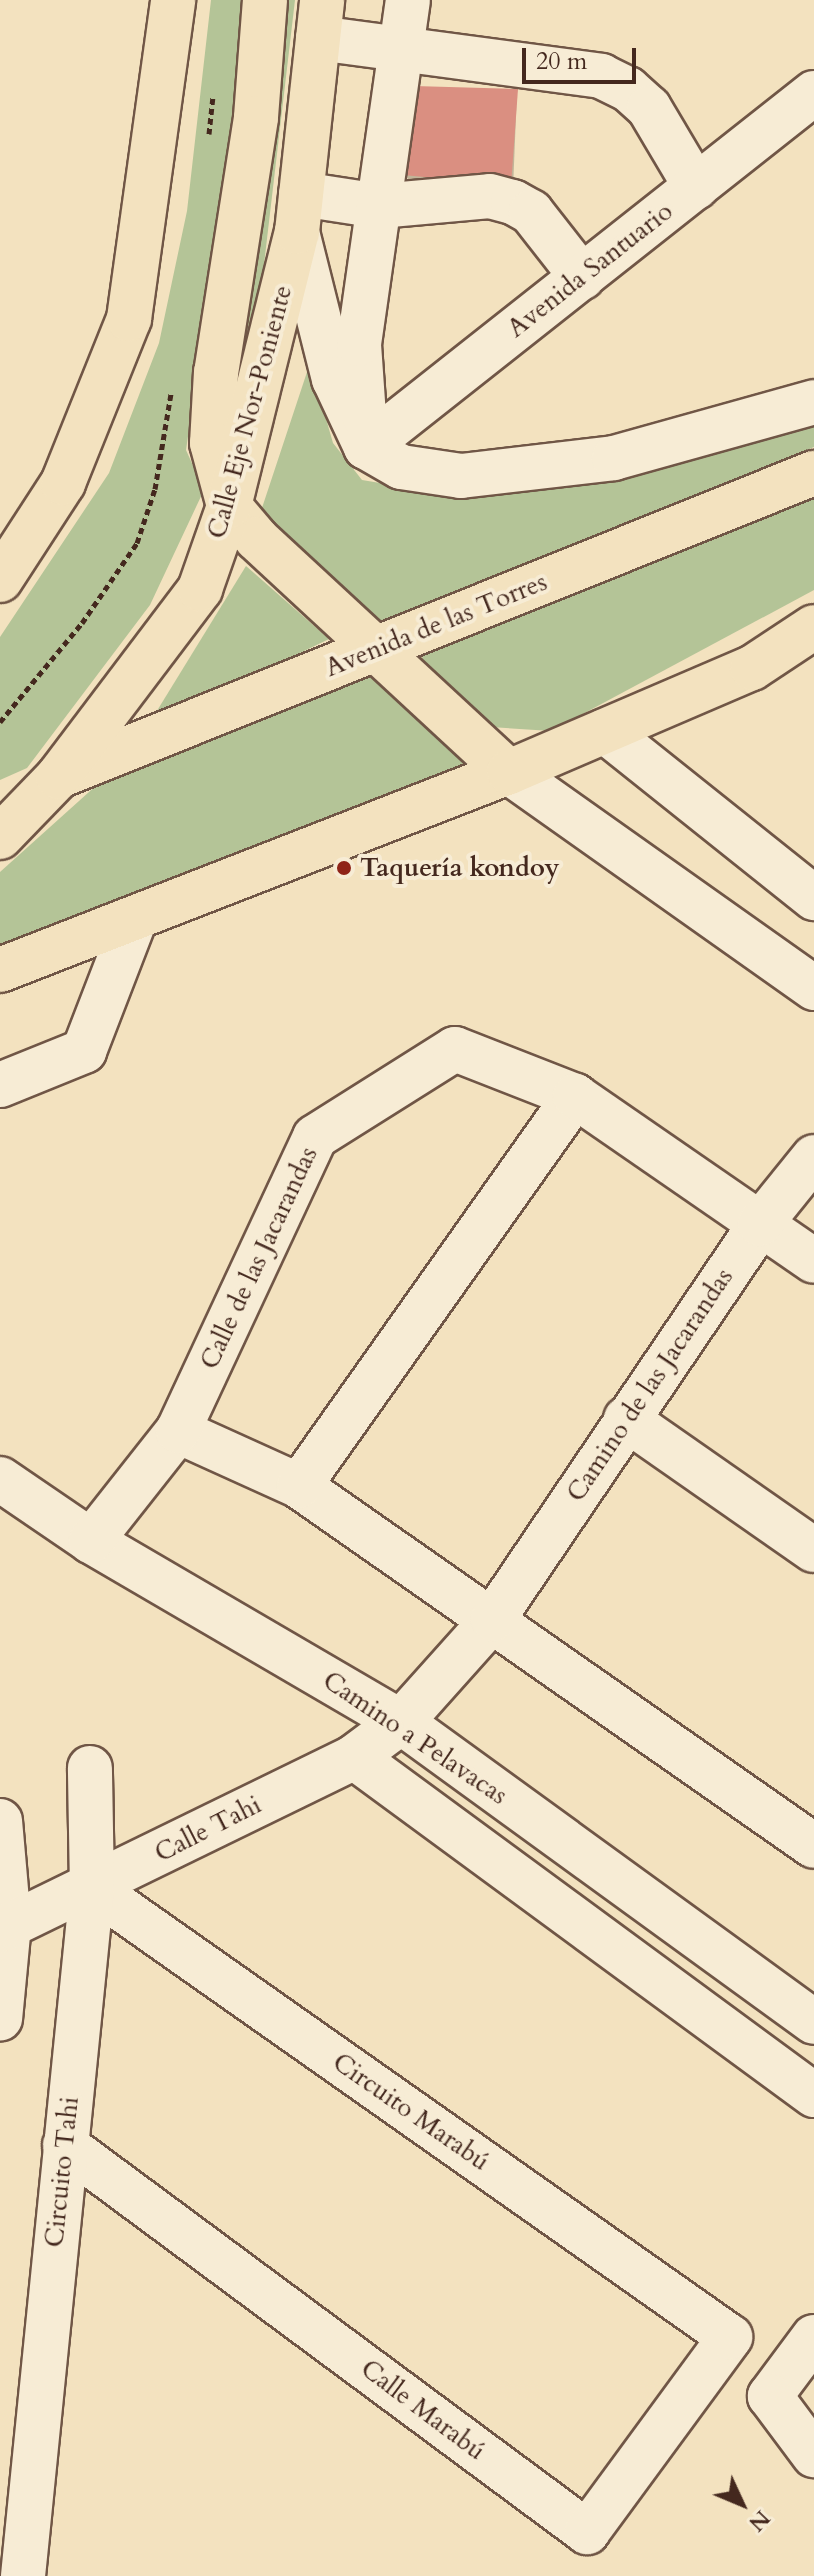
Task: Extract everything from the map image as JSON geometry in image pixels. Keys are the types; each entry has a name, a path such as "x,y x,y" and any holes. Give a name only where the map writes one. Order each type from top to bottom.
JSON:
{"main road":[{"path":"0,580 63,483 129,319 173,0"},
{"path":"265,0 256,118 216,372 212,443 229,506 257,539 509,772"},
{"name":"Calle Eje Nor-Poniente","path":"0,837 58,777 200,589 229,506 299,213 320,19"},
{"name":"Avenida de las Torres","path":"58,777 814,473"},
{"path":"0,970 509,772 752,668 814,627"},
{"path":"0,800 58,777"}],"street":[{"path":"366,447 359,344 408,0"},
{"path":"320,19 400,50 601,76 628,89 649,108 696,187"},
{"name":"Avenida Santuario","path":"366,447 814,93"},
{"path":"582,277 531,212 513,202 490,196 299,213 334,379 366,447 401,467 461,476 614,458 814,402"},
{"path":"752,668 814,644"},
{"path":"605,731 814,898"},
{"path":"509,772 814,988"},
{"path":"0,1085 84,1051 135,919"},
{"name":"Calle de las Jacarandas","path":"91,1541 178,1431 315,1137 455,1049 575,1096"},
{"path":"299,1486 575,1096 814,1261"},
{"name":"Camino de las Jacarandas","path":"401,1722 493,1619 760,1224 814,1157"},
{"path":"626,1419 814,1550"},
{"path":"178,1431 299,1486 814,1846"},
{"name":"Camino a Pelavacas","path":"0,1479 91,1541 401,1722 814,2022"},
{"name":"Calle Tahi","path":"4,1927 92,1888 354,1757 401,1722"},
{"path":"354,1757 814,2095"},
{"name":"Circuito Tahi","path":"23,2576 92,1888 90,1768"},
{"path":"0,1821 4,1927 0,2019"},
{"name":"Circuito Marabú","path":"92,1888 730,2337"},
{"name":"Calle Marabú","path":"65,2145 587,2532 730,2337"},
{"path":"814,2337 770,2396 814,2455"}],"path":[{"path":"208,137 214,92"},
{"path":"0,722 82,623 137,543 155,489 172,383"}],"green space":[{"path":"211,0 245,0 238,93 186,450 204,490 150,605 27,768 0,780 0,637 109,473 159,343 187,211"},
{"path":"283,0 295,0 263,273 251,342 227,425"},
{"path":"310,363 333,443 362,480 398,486 814,423 814,447 381,623 258,520"},
{"path":"814,495 814,590 551,731 490,727 421,662 424,652 450,638"},
{"path":"246,566 329,639 147,727"},
{"path":"371,666 480,763 0,950 0,872 109,774"}],"building":[{"path":"414,86 518,89 511,185 403,175"}],"place":[{"name":"Taquería kondoy","path":"344,868"}]}
